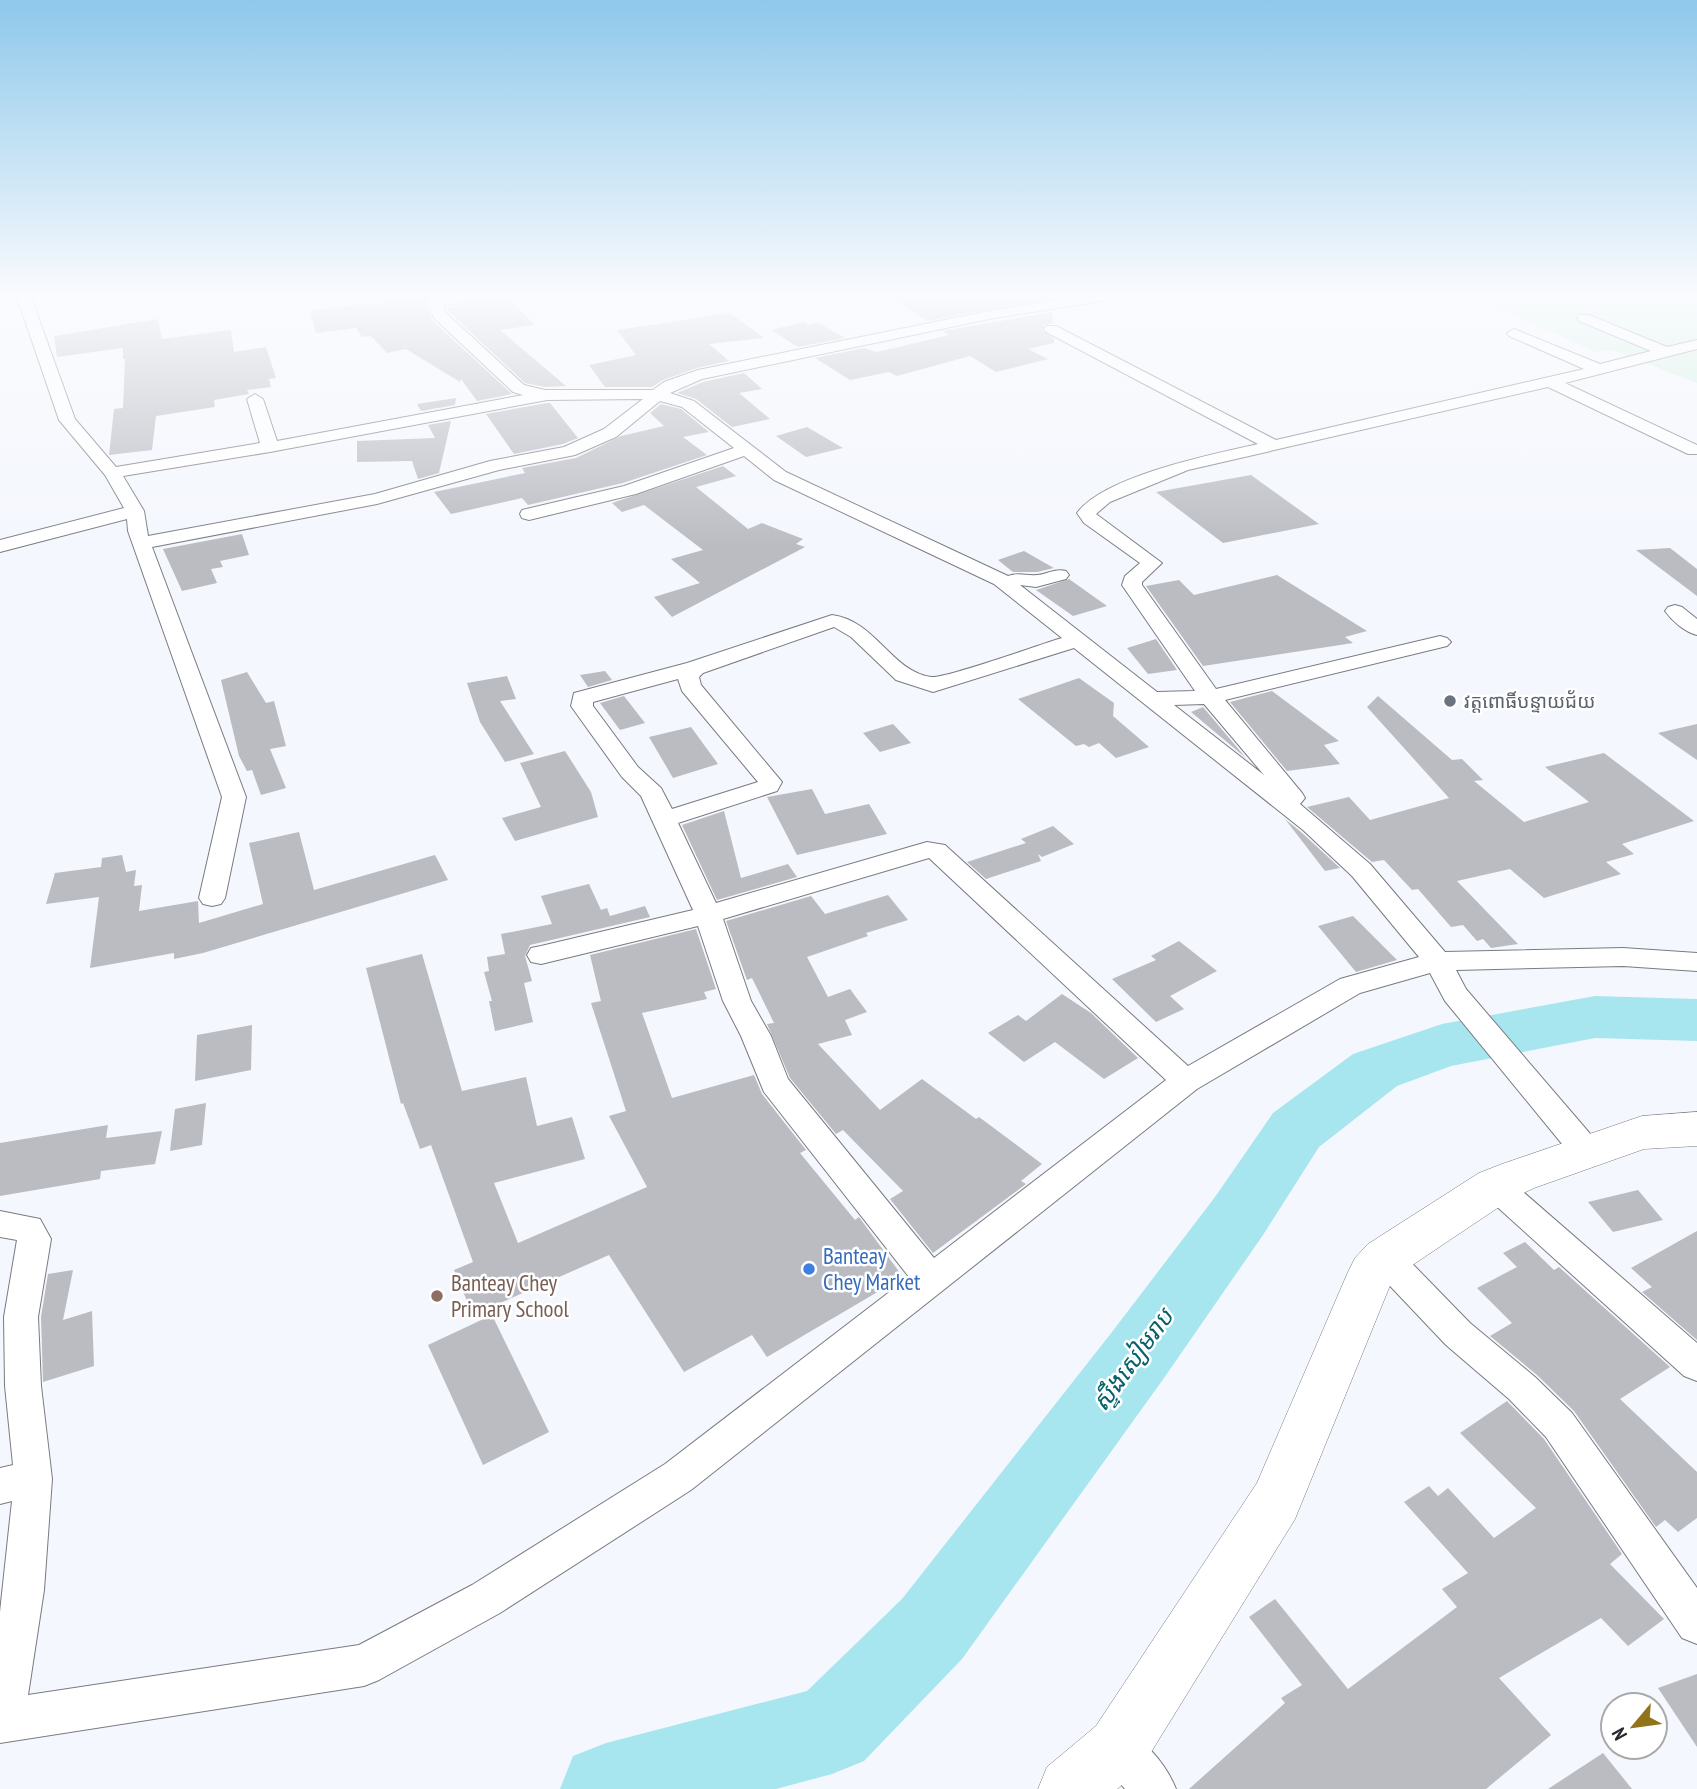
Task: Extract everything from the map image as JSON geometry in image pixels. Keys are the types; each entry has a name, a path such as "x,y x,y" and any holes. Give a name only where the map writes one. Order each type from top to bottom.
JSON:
{"street":[{"path":"53,380 67,420 112,473 135,524 234,797 212,898"},
{"path":"510,380 519,389 545,396"},
{"path":"0,546 82,526 135,524 377,499 496,465 569,451 610,433 652,395 683,380"},
{"path":"1149,380 1274,446"},
{"path":"1312,825 1264,758 1210,697 1132,585 1132,580 1152,563 1086,513 1104,498 1183,466 1556,380"},
{"path":"1550,382 1694,450"},
{"path":"112,473 545,396 620,393 652,395 688,404 780,476 1005,583 1312,825 1361,870 1438,961 1455,994 1587,1152"},
{"path":"255,399 270,447"},
{"path":"529,514 630,490 746,450"},
{"path":"1005,583 1021,578 1036,582 1059,575"},
{"path":"1675,611 1697,629"},
{"path":"931,1279 787,1103 775,1084 756,1036 737,1001 708,915 652,793 630,772 582,706 582,698 695,668 832,621 840,622 858,633 904,675 933,685 1077,640"},
{"path":"1154,699 1210,697 1440,642"},
{"path":"665,819 769,786 770,782 690,686 688,677 695,668"},
{"path":"541,955 708,915 927,850 936,851 1186,1081"},
{"path":"0,1224 28,1228 34,1239 21,1317 23,1386 17,1482 24,1590 2,1721 364,1665 486,1599 678,1477 1186,1081 1350,986 1438,961 1623,957 1697,962"},
{"path":"1069,1789 1118,1748 1276,1501 1373,1272 1385,1258 1495,1186 1642,1132 1697,1129"},
{"path":"1495,1186 1697,1365"},
{"path":"1385,1258 1458,1335 1522,1388 1559,1425 1697,1623"},
{"path":"1118,1748 1154,1789"}],"building":[{"path":"124,380 269,380 271,387 247,390 249,394 214,400 215,407 156,416 152,450 109,455 114,409 123,408"},
{"path":"462,380 497,380 512,394 477,401"},
{"path":"522,380 560,380 566,386 545,387"},
{"path":"600,380 662,380 652,387 605,387"},
{"path":"752,380 762,389 739,393 770,419 732,427 696,399 677,393 703,382"},
{"path":"456,398 455,405 421,411 417,404"},
{"path":"550,403 578,438 563,444 514,454 486,414"},
{"path":"661,404 681,409 709,432 683,437 707,455 623,483 528,505 522,498 451,514 434,492 525,473 522,468 576,458 621,436 664,426 650,413"},
{"path":"451,421 439,473 418,479 412,461 357,462 357,441 435,438 428,425"},
{"path":"807,427 843,448 806,457 776,436"},
{"path":"723,466 736,476 696,487 748,529 762,523 803,539 796,544 805,547 672,617 654,597 700,583 671,559 703,550 644,505 622,512 612,503"},
{"path":"1251,475 1319,524 1223,543 1156,492"},
{"path":"242,534 249,555 220,561 223,567 211,569 217,583 182,591 163,549"},
{"path":"1670,548 1697,569 1697,596 1636,550"},
{"path":"1024,551 1054,568 1037,572 1013,572 998,560"},
{"path":"1277,575 1367,631 1345,637 1353,643 1203,666 1146,586 1179,580 1194,595"},
{"path":"1069,579 1107,606 1073,616 1036,590"},
{"path":"1156,639 1177,670 1148,674 1127,648"},
{"path":"605,671 612,680 588,687 580,675"},
{"path":"247,672 266,703 274,701 286,746 270,749 286,788 261,795 252,770 247,771 239,756 221,680"},
{"path":"507,676 516,699 500,701 534,754 505,762 480,722 467,683"},
{"path":"1079,678 1114,703 1113,716 1149,747 1116,758 1099,743 1089,747 1084,744 1076,746 1018,699"},
{"path":"1272,691 1339,741 1324,745 1340,764 1287,771 1230,702"},
{"path":"624,696 645,723 620,730 600,703"},
{"path":"1378,696 1452,760 1462,759 1483,780 1474,781 1524,822 1589,802 1545,767 1604,753 1694,821 1622,844 1634,854 1606,862 1621,874 1544,898 1510,869 1457,881 1518,944 1491,948 1483,939 1477,941 1463,925 1451,927 1418,889 1412,890 1384,860 1372,862 1307,807 1349,797 1370,820 1449,798 1367,707"},
{"path":"1203,707 1246,758 1191,712"},
{"path":"893,724 911,743 880,752 863,733"},
{"path":"1697,724 1697,760 1658,733"},
{"path":"691,727 718,764 673,778 649,737"},
{"path":"565,751 591,792 598,817 515,841 502,818 541,807 520,763"},
{"path":"812,789 825,814 869,804 887,834 797,855 767,797"},
{"path":"724,811 741,878 788,864 797,877 717,900 682,825"},
{"path":"1285,819 1301,832 1340,868 1325,871"},
{"path":"1053,826 1074,844 1042,857 1038,854 1041,861 986,879 967,862 1026,843 1021,839"},
{"path":"299,832 314,890 435,855 448,880 203,953 174,959 174,953 90,968 99,897 46,904 55,873 101,867 102,858 122,855 126,872 136,870 134,886 142,885 139,911 198,901 199,923 263,904 249,843"},
{"path":"589,884 601,910 607,908 610,916 645,906 650,917 530,945 525,956 532,981 524,983 533,1022 495,1031 489,1001 492,1001 484,972 489,971 487,957 505,954 501,934 552,924 541,896"},
{"path":"888,895 908,920 866,933 868,936 807,957 828,997 850,989 867,1012 845,1020 852,1035 818,1044 880,1110 922,1079 1042,1164 1021,1181 1026,1184 933,1253 890,1199 903,1191 843,1130 836,1134 790,1078 767,1024 774,1023 752,978 747,980 726,921 811,896 825,914"},
{"path":"1353,916 1397,960 1356,972 1318,926"},
{"path":"696,929 716,989 704,992 707,999 642,1013 672,1098 754,1075 762,1094 806,1150 800,1153 855,1220 859,1217 903,1277 767,1357 752,1335 684,1372 609,1255 473,1315 454,1270 473,1262 431,1145 420,1149 403,1103 401,1104 366,968 422,954 462,1091 526,1077 537,1126 572,1117 585,1159 494,1183 518,1243 647,1187 609,1116 626,1111 591,1003 601,1001 590,955"},
{"path":"1179,941 1217,971 1170,996 1184,1009 1156,1022 1112,979 1156,960 1151,956"},
{"path":"1062,994 1091,1013 1138,1058 1104,1079 1055,1042 1024,1062 988,1033 1018,1015 1026,1021"},
{"path":"252,1025 251,1070 195,1081 197,1035"},
{"path":"206,1103 202,1145 170,1151 175,1109"},
{"path":"108,1125 106,1138 162,1131 155,1164 101,1171 100,1179 0,1196 0,1143"},
{"path":"1638,1190 1663,1220 1613,1232 1588,1202"},
{"path":"1697,1231 1697,1340 1642,1292 1652,1287 1631,1268"},
{"path":"1525,1242 1554,1270 1559,1267 1670,1367 1620,1399 1697,1472 1697,1518 1678,1532 1665,1520 1656,1527 1574,1411 1537,1375 1490,1336 1512,1323 1477,1288 1517,1267 1503,1253"},
{"path":"73,1270 63,1320 92,1311 94,1366 43,1382 41,1317 48,1274"},
{"path":"492,1315 549,1432 483,1465 428,1345"},
{"path":"1507,1401 1544,1439 1622,1554 1610,1564 1664,1619 1628,1646 1601,1618 1499,1678 1551,1735 1486,1789 1189,1789 1285,1703 1281,1698 1302,1685 1249,1617 1275,1599 1348,1689 1457,1607 1442,1589 1468,1573 1404,1502 1429,1486 1438,1496 1448,1488 1494,1538 1536,1508 1460,1433"},
{"path":"1697,1674 1697,1747 1669,1705 1669,1691 1660,1691 1658,1688"},
{"path":"1599,1756 1599,1761 1609,1761 1632,1789 1548,1789"}],"waterway":[{"name":"ស្ទឹងសៀមរាប","path":"606,1789 832,1729 932,1629 1138,1355 1239,1216 1296,1130 1375,1070 1442,1046 1595,1017 1697,1020"}],"place":[{"name":"វត្តពោធិ៍បន្ទាយជ័យ","path":"1450,701"},
{"name":"Banteay Chey Market","path":"809,1269"},
{"name":"Banteay Chey Primary School","path":"437,1296"}]}
